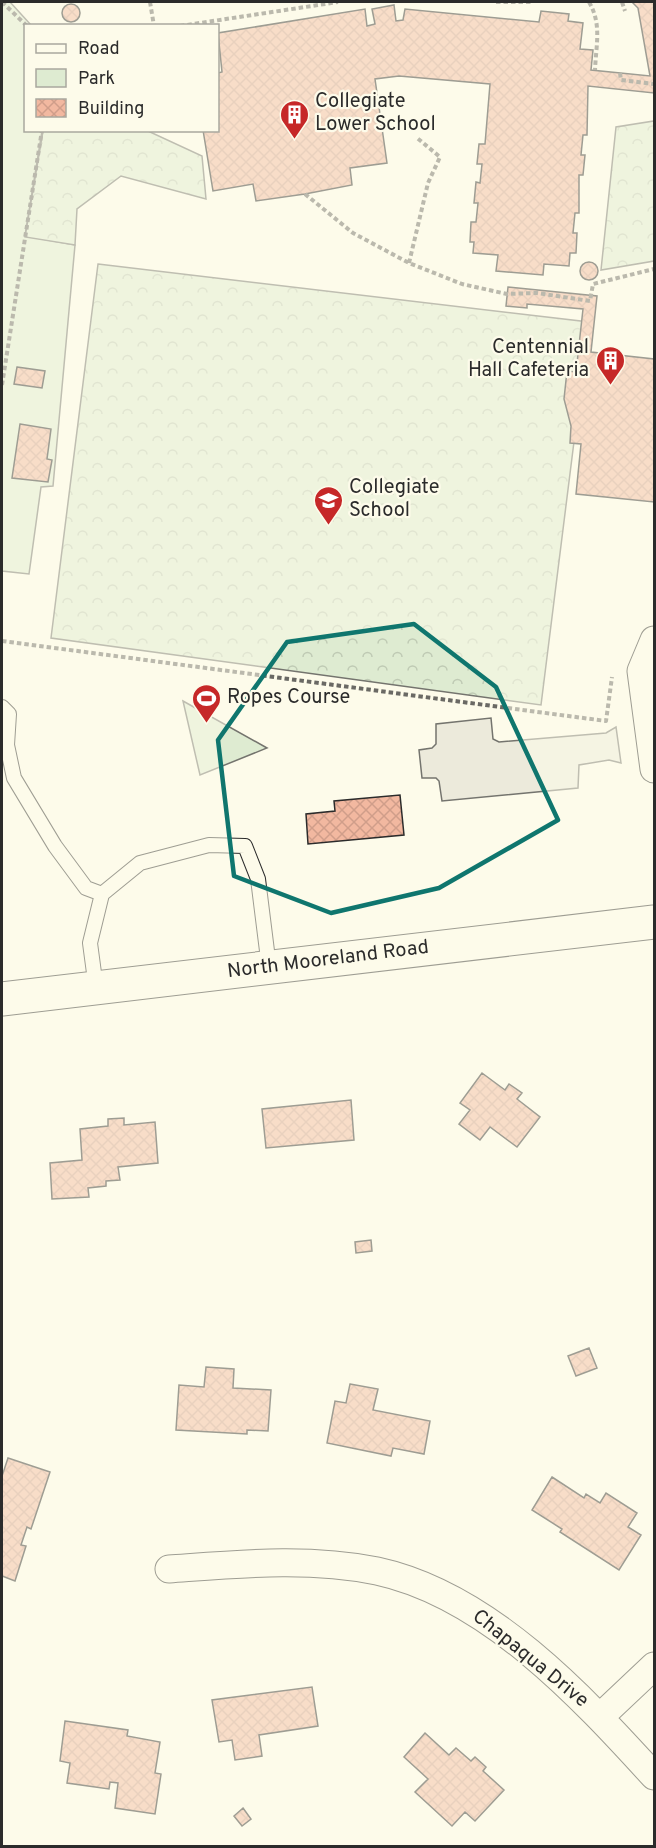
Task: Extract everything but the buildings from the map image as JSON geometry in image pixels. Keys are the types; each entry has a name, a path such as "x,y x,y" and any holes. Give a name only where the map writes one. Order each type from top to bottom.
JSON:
{"street":[{"path":"654,640 641,671 654,769"},
{"name":"North Mooreland Road","path":"2,999 654,922"},
{"name":"Chapaqua Drive","path":"169,1569 265,1562 315,1563 378,1572 413,1582 454,1601 494,1626 574,1690 654,1776"},
{"path":"600,1717 654,1666"}],"lane":[{"path":"2,707 9,714 7,745 14,778 55,846 86,888 102,894"},
{"path":"96,988 90,943 102,894 140,863 209,845 245,846 258,879 269,967"}],"path":[{"path":"2,2 25,24"},
{"path":"150,2 154,24"},
{"path":"193,24 338,2"},
{"path":"496,2 531,2"},
{"path":"589,2 597,15 598,48 595,70"},
{"path":"622,2 625,11"},
{"path":"620,73 621,80 654,84"},
{"path":"2,386 42,132"},
{"path":"409,263 428,183 441,157 416,137"},
{"path":"304,194 353,233 409,263 462,284 485,289 590,301 593,284 654,269"},
{"path":"2,642 606,721"}],"highlighted area":[{"path":"414,624 496,687 558,820 439,888 331,913 234,876 218,740 287,642"}],"green space":[{"path":"2,2 10,2 30,24 24,24 24,132 42,132 25,236 75,245 53,486 41,487 29,574 2,571"},
{"path":"654,121 654,261 601,270 616,127"},
{"path":"43,132 150,132 202,156 206,199 121,176 77,209 75,245 25,237"},
{"path":"98,264 589,322 541,705 51,638"},
{"name":"Ropes Course","path":"183,701 267,748 200,775"}],"shaded area":[{"path":"491,718 493,739 499,742 606,733 616,727 621,763 609,760 579,765 578,788 442,801 439,781 436,778 422,778 419,750 432,748 436,744 436,724"}],"place":[{"name":"Collegiate Lower School","path":"294,140"},
{"name":"Centennial Hall Cafeteria","path":"610,386"},
{"name":"Collegiate School","path":"328,526"},
{"name":"Ropes Course","path":"206,724"}]}
